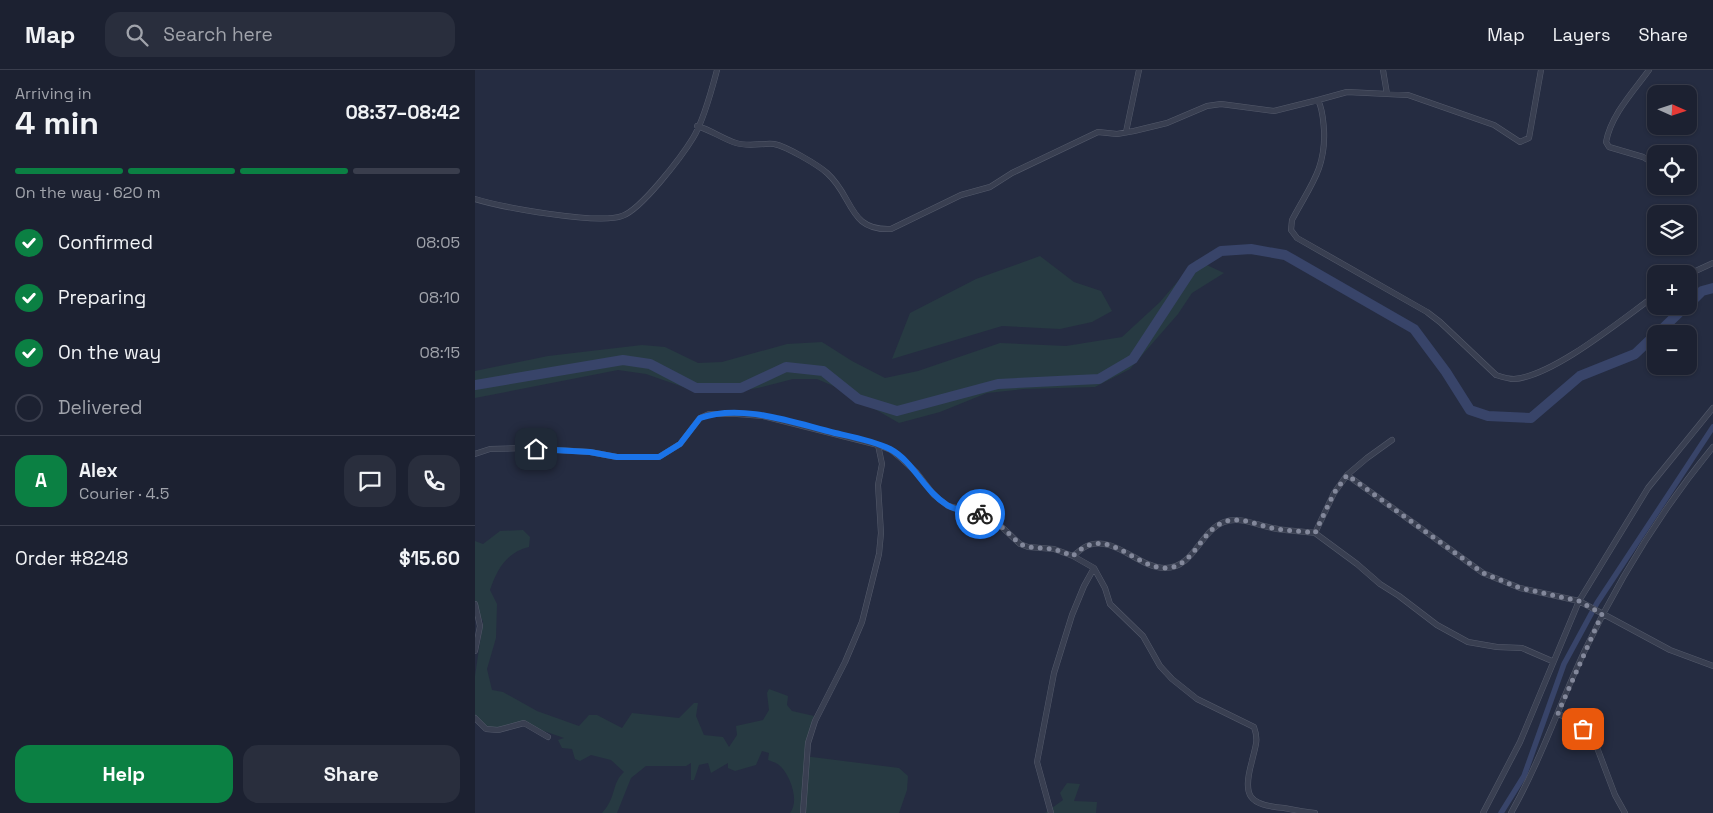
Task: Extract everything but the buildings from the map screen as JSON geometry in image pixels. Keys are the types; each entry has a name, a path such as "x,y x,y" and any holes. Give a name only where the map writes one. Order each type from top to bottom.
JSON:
{"street":[{"path":"475,199 522,210 611,218 622,216 643,200 694,137 717,70"},
{"path":"1126,132 1139,70"},
{"path":"1383,70 1387,94"},
{"path":"697,126 733,142 748,146 773,144 798,155 826,172 845,193 859,220 869,228 880,230 891,229 961,195 990,187 1012,173 1098,132 1117,134 1167,123 1207,106 1221,104 1274,111 1347,92 1399,93 1435,103 1494,125 1520,142 1525,141 1529,138 1541,70"},
{"path":"1647,159 1609,147 1606,142 1609,129 1635,87 1649,70"},
{"path":"1318,100 1323,110 1322,163 1292,220 1291,230 1297,238 1434,317 1496,375 1514,379 1552,366 1647,301"},
{"path":"1697,270 1713,263"},
{"path":"1483,813 1520,742 1552,660 1579,601 1648,488 1713,408"},
{"path":"475,454 490,449 526,448 590,452 617,457 659,457 680,444 700,418 709,414 763,416 891,450 917,473 934,495 948,506 990,516 1020,544 1028,547 1054,549 1073,556 1094,568 1111,604 1143,636 1160,666 1172,679 1197,699 1254,727 1257,747 1249,777 1251,798 1255,803 1267,807 1315,813"},
{"path":"1315,533 1334,493 1347,475 1392,440"},
{"path":"803,813 810,736 815,721 845,662 862,622 879,554 881,533 877,485 882,464 878,445"},
{"path":"1511,813 1534,772 1602,614 1667,505 1713,447"},
{"path":"1347,475 1483,573 1520,588 1579,601 1602,614 1619,620 1670,650 1713,666"},
{"path":"1073,556 1089,545 1106,544 1153,566 1166,568 1181,563 1197,550 1209,532 1222,522 1237,519 1274,528 1315,533 1357,564 1380,584 1444,629 1468,642 1497,647 1522,648 1552,660"},
{"path":"1051,813 1037,762 1054,673 1071,615 1094,568"},
{"path":"475,604 480,626 475,652"},
{"path":"1558,713 1593,737 1615,795 1625,813"},
{"path":"475,718 486,729 498,730 525,723 548,737"}],"shaded area":[{"path":"1040,256 1074,282 1101,291 1112,311 1092,322 1060,329 1002,326 892,359 910,313 976,279"},
{"path":"1196,260 1224,273 1192,293 1178,314 1130,369 1095,387 1024,389 987,393 940,412 899,423 838,388 817,379 793,379 758,388 724,393 686,388 646,374 618,370 475,398 475,371 548,356 642,345 665,347 698,363 722,362 787,344 822,342 852,361 885,378 918,371 1000,343 1066,346 1122,337 1160,302"},
{"path":"523,530 530,537 529,547 521,549 504,562 490,590 497,604 496,638 487,669 492,690 503,692 537,711 579,726 589,715 597,715 622,728 632,713 679,718 694,703 698,703 696,716 704,735 723,737 729,747 737,735 736,726 763,720 769,710 767,693 769,689 788,696 787,705 792,711 814,716 804,756 899,768 908,776 907,790 899,813 790,813 793,808 794,795 790,781 779,765 768,760 769,753 762,751 756,765 735,771 728,768 728,763 711,773 708,763 699,765 694,780 691,780 691,763 686,766 646,766 631,778 617,813 602,813 610,802 617,781 624,772 611,760 591,755 580,761 575,759 572,749 562,748 558,740 564,738 518,722 503,727 487,728 475,717 475,676 483,622 475,602 475,541 483,544 500,531"},
{"path":"1067,783 1080,784 1074,801 1097,802 1096,813 1045,813 1063,800 1060,793"}],"waterway":[{"path":"475,385 623,360 650,364 696,388 741,388 786,367 823,371 858,399 897,411 998,384 1099,379 1133,359 1192,269 1221,251 1251,249 1285,255 1414,329 1446,372 1470,410 1488,416 1531,418 1580,376 1635,354 1647,343"},
{"path":"1697,296 1702,291 1713,288"},
{"path":"1666,325 1677,315"},
{"path":"1501,813 1524,776 1564,664 1597,603 1713,427"}],"way so far":[{"path":"980,514 990,516 1020,544 1028,547 1054,549 1073,556 1089,545 1106,544 1153,566 1166,568 1181,563 1197,550 1209,532 1222,522 1237,519 1274,528 1315,533 1334,493 1347,475 1483,573 1520,588 1579,601 1602,614 1558,713 1583,729"}],"route":[{"path":"536,449 573,453 590,452 617,457 659,457 680,444 700,418 709,414 763,416 860,439 891,450 917,473 934,495 948,506 980,514"}]}
